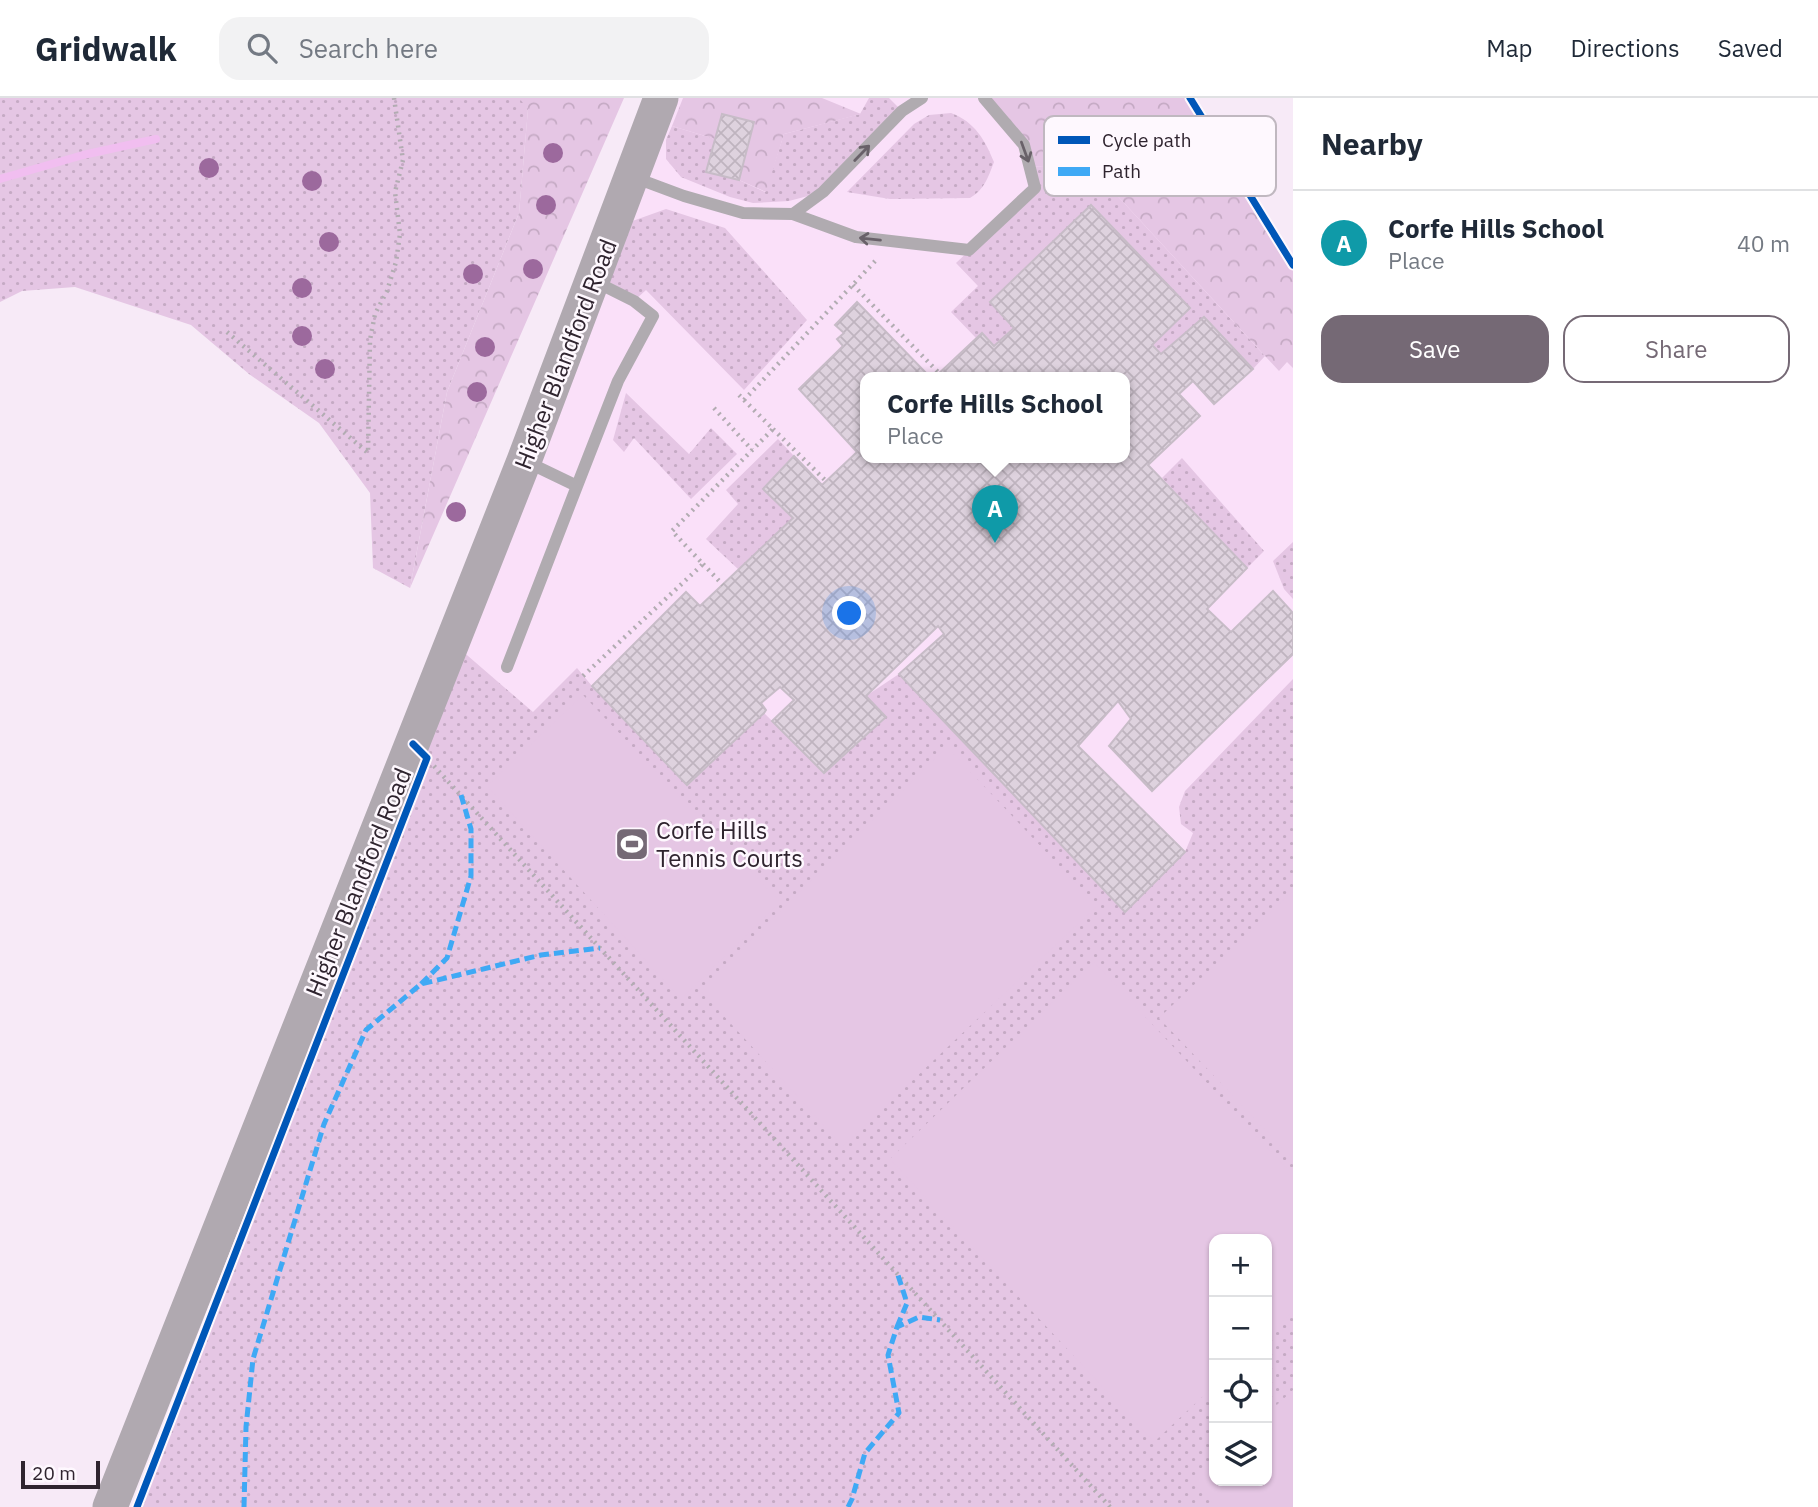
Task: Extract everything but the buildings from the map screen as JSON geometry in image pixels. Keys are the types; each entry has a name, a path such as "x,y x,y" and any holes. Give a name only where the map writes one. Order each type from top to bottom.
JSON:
{"main road":[{"name":"Higher Blandford Road","path":"110,1507 524,461 661,98"}],"lane":[{"path":"793,215 823,192 902,111 922,98"},
{"path":"633,177 684,196 743,213 793,215 856,237 969,250 1035,188 1024,145 984,98"},
{"path":"507,667 618,381 653,316 634,301 593,281"},
{"path":"524,461 577,486"}],"path":[{"path":"227,332 368,453 370,340 375,314 387,291 396,262 400,234 395,192 403,160 394,98"},
{"path":"744,400 894,242"},
{"path":"853,285 938,372"},
{"path":"739,395 826,481"},
{"path":"714,408 752,450"},
{"path":"723,585 672,531 773,429"},
{"path":"583,676 704,564"},
{"path":"426,758 1110,1507"}],"shaded area":[{"path":"661,98 1190,98 1201,116 1044,116 1044,196 1250,196 1293,265 1293,1507 1110,1507 413,744"}],"green space":[{"path":"0,98 529,98 519,213 447,392 410,588 373,568 370,493 319,423 249,374 191,325 75,287 22,291 0,302"},
{"path":"519,98 624,98 410,588 447,392 519,213 528,109"},
{"path":"683,98 822,98 861,114 784,134 766,192 739,180 753,122 722,114 715,139 672,126"},
{"path":"869,98 889,98 902,111 823,192 789,201 753,203 730,197 681,177 666,159 666,140 672,126 715,139 707,172 739,180 765,192 784,134 860,114"},
{"path":"984,98 1190,98 1201,116 1044,116 1044,166 1030,167 1024,145"},
{"path":"951,113 973,127 987,146 994,162 985,183 975,195 970,198 890,199 847,192 914,124 929,115"},
{"path":"1044,166 1044,196 1118,196 1265,356 1253,369 1204,317 1161,354 1152,345 1190,308 1014,328 994,346 982,333 976,338 951,312 978,286 956,263 1035,188 1030,167"},
{"path":"1118,196 1250,196 1293,265 1293,368 1287,362 1279,371"},
{"path":"666,209 725,228 807,320 744,390 646,290 634,301 593,281 627,223"},
{"path":"626,393 689,454 711,428 737,454 691,499 634,438 624,452 613,440"},
{"path":"778,439 794,456 763,489 793,518 739,570 706,539 738,504 726,490"},
{"path":"1182,458 1264,551 1247,568 1162,478"},
{"path":"1293,542 1293,599 1284,589 1273,561"},
{"path":"453,643 533,712 577,668 592,686 764,713 825,773 885,718 866,696 899,674 1125,912 1185,852 1193,833 1181,824 1179,807 1185,791 1293,679 1293,1507 137,1507 426,758 413,744"},
{"name":"Corfe Hills Tennis Courts","path":"583,695 780,902 681,999 487,786"},
{"path":"947,747 1097,906 843,1146 700,990"},
{"path":"1293,891 1293,1159 1159,1018"},
{"path":"1094,962 1293,1175 1293,1311 1272,1331 1272,1234 1209,1234 1209,1391 1154,1442 890,1159"},
{"path":"1293,1390 1293,1507 1216,1507 1194,1483 1209,1469 1209,1486 1272,1486 1272,1409"}],"waterway":[{"path":"0,179 83,155 156,139"}],"marked path":[{"path":"421,984 447,958 471,876 471,829 461,795"},
{"path":"244,1507 246,1427 253,1359 324,1124 366,1030 421,984 541,955 600,948"},
{"path":"897,1327 907,1303 898,1275"},
{"path":"848,1507 865,1453 899,1413 888,1355 897,1327 919,1317 940,1320"}],"cycle path":[{"path":"1190,98 1201,116"},
{"path":"1250,196 1293,265"},
{"path":"137,1507 427,758 413,744"}],"place":[{"name":"Corfe Hills School","path":"995,543"},
{"name":"Corfe Hills Tennis Courts","path":"632,844"}]}
